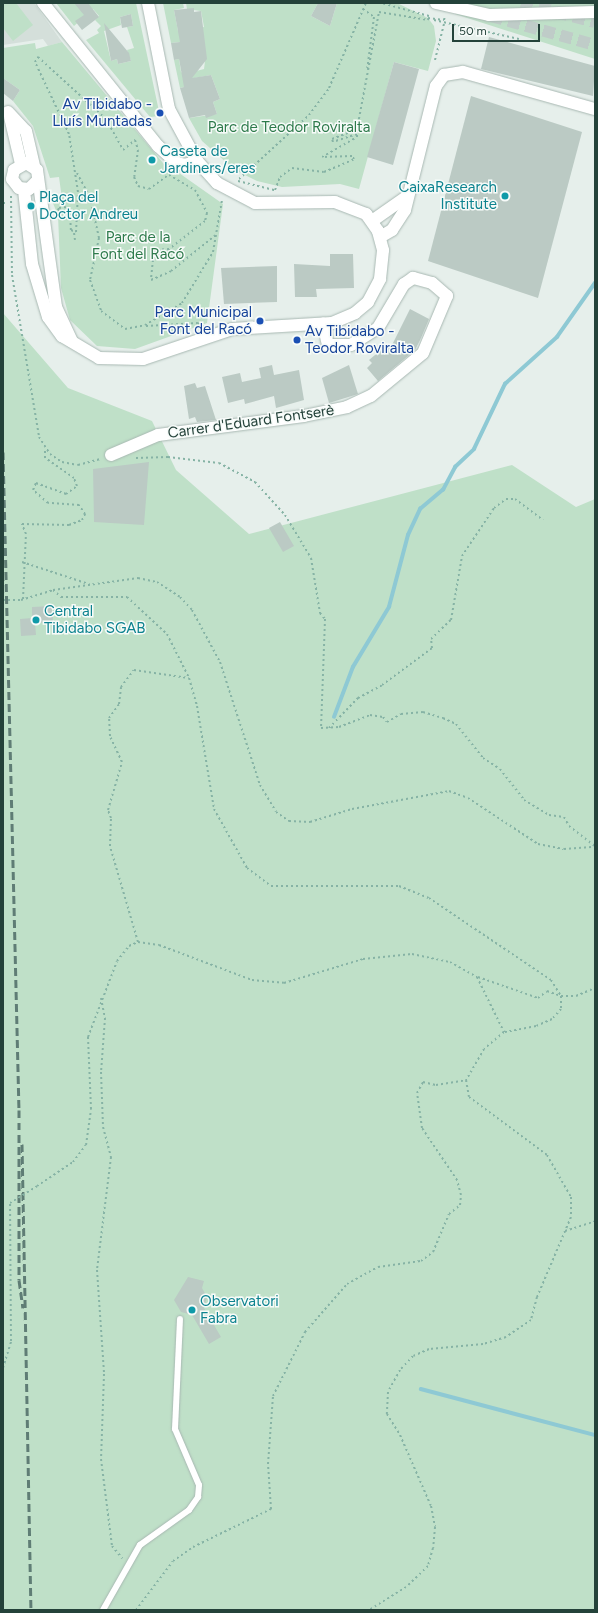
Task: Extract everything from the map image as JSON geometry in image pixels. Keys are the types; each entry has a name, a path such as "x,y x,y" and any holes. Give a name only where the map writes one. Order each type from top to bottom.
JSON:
{"street":[{"path":"43,3 158,146 177,163 185,165 197,160"},
{"path":"34,166 21,164 14,170 12,179 24,190 32,264 41,298 54,327 72,342 99,358 131,361 225,330 324,324 348,317 368,302 380,279 380,237 372,221 360,210 335,202 255,203 217,183 197,160 169,109 148,3"},
{"path":"436,3 447,11 489,15 595,12"},
{"path":"380,237 399,221 436,86 444,75 458,72 570,101 595,109"},
{"path":"5,110 15,126 21,164"},
{"path":"5,110 26,131 38,180 56,307 72,342"},
{"path":"24,190 38,180"},
{"path":"372,221 406,197"},
{"name":"Carrer d'Eduard Fontserè","path":"111,455 158,435 304,416 347,407 371,396 423,353 447,296 432,283 413,278 404,284 378,328 351,345 328,345 324,324"}],"lane":[{"path":"103,1610 128,1562 148,1536 189,1510 198,1497 198,1485 175,1429 180,1319"}],"path":[{"path":"236,183 309,116 328,88 366,3"},
{"path":"381,3 444,24 519,40"},
{"path":"363,9 374,17 367,72"},
{"path":"434,20 444,20 447,11"},
{"path":"239,179 275,190 280,177 292,168 324,172 354,159 352,156 322,157 357,137 357,134 333,142 332,139 355,130 379,12 428,18"},
{"path":"435,60 444,24"},
{"path":"175,168 149,189 138,186 134,180 138,150 134,140 123,150 106,119 38,57 35,62 67,127 77,172 90,197 98,224 100,245 90,276 100,308 118,327 132,329 145,325 182,303 210,258 217,234 222,200"},
{"path":"74,233 77,172"},
{"path":"169,174 195,190 208,213 205,220 169,249 154,250 151,280 171,271 217,234"},
{"path":"56,214 59,208 68,210 75,240"},
{"path":"11,210 12,275 38,432 45,449 45,458 74,478 77,486 66,494 36,483 33,490 48,503 79,505 84,510 84,517 69,525 27,523 21,525 26,534 22,562 22,599"},
{"path":"145,325 198,323 204,327"},
{"path":"45,449 55,458 74,464 111,455"},
{"path":"128,459 198,459 245,475 285,515 306,548 315,572 320,613 325,619 321,728 328,729 370,715 383,717 387,722 402,714 423,712 443,718 456,724 483,758 500,769 524,800 549,815 564,817 569,826 595,846"},
{"path":"328,729 358,698 382,685 432,648 431,639 451,620 462,556 494,508 506,499 515,499 535,518 543,520"},
{"path":"22,562 90,584"},
{"path":"3,600 22,599 53,590 90,584 148,580 169,589 186,603 225,675 260,785 284,819 303,823 352,809 449,791 468,798 538,844 564,849 595,846"},
{"path":"53,590 61,597 127,596 166,634 189,678 214,808 247,868 271,886 399,886 429,898 551,980 561,996 561,1009 552,1019 536,1026 504,1032 484,1049 466,1080 469,1097 547,1155 571,1197 571,1217 537,1297 531,1320 506,1337 483,1344 429,1348 413,1356 400,1370 388,1392 387,1414 431,1506 434,1548 428,1566 406,1587 369,1610"},
{"path":"138,942 110,846 111,818 108,810 122,762 110,736 109,718 119,704 121,687 134,670 189,678"},
{"path":"3,1368 11,1341 10,1203 73,1162 86,1145 90,1109 88,1037 101,997 117,961 129,946 138,942 159,945 252,980 284,983 363,959 412,954 450,962 477,977 538,998 547,991 561,996 576,996 595,988"},
{"path":"477,977 504,1032"},
{"path":"101,997 105,1018 101,1072 103,1127 111,1157 97,1270 104,1374 101,1459 112,1546 128,1562"},
{"path":"136,1610 173,1561 193,1547 271,1509 268,1464 273,1396 305,1332 346,1284 378,1267 421,1261 433,1252 449,1214 460,1205 461,1195 457,1180 422,1128 416,1093 423,1082 436,1085 466,1080"},
{"path":"565,1231 595,1221"}],"shaded area":[{"path":"3,3 34,3 62,42 48,46 43,39 3,45"}],"green space":[{"path":"3,3 16,3 33,25 13,41 3,28"},
{"path":"56,3 136,3 160,116 150,117 86,40 99,33 97,30 101,26 95,20 99,16 93,9 74,26","holes":["131,14 133,26 127,27 134,48 127,50 131,61 118,64 117,59 111,61 104,31 121,25 120,17"]},
{"name":"Parc de Teodor Roviralta","path":"163,3 183,3 184,8 174,10 178,31 204,27 201,11 187,9 186,3 318,3 311,16 330,26 337,3 397,3 428,18 434,26 436,41 428,71 394,62 359,189 340,184 282,187 257,181 235,170 202,141 189,118 217,114 213,102 220,99 211,75 189,79 191,85 180,88 174,60 179,59 181,72 185,74 204,69 206,53 180,42 171,43"},
{"path":"457,3 595,3 595,59 455,14"},
{"name":"Parc de la Font del Racó","path":"62,42 173,175 179,173 223,204 207,323 135,349 97,346 70,320 61,288 58,215 52,201 62,199 59,177 50,178 33,126 13,101 20,90 3,78 3,48 35,43 36,49"},
{"path":"3,313 68,388 152,421 176,470 249,534 512,465 576,507 595,499 595,1610 3,1610"}],"building":[{"path":"74,3 88,3 99,17 82,30 75,21 84,15"},
{"path":"318,3 337,3 330,26 311,16"},
{"path":"194,8 194,12 201,11 207,59 192,78 211,75 220,99 213,102 217,114 206,118 205,115 189,118 180,88 184,87 179,59 174,60 171,43 180,42 174,10"},
{"path":"131,14 133,26 122,28 120,17"},
{"path":"104,23 129,53 131,61 118,64 117,59 111,61"},
{"path":"489,37 595,66 593,96 481,69"},
{"path":"394,62 419,69 393,165 367,157"},
{"path":"3,78 20,90 13,101 3,93"},
{"name":"CaixaResearch Institute","path":"471,96 582,132 538,298 428,261"},
{"path":"330,254 353,254 354,288 316,289 317,297 295,297 294,264 330,266"},
{"path":"277,266 277,302 224,304 221,268"},
{"path":"410,309 429,319 421,338 415,350 378,381 367,368 372,363 369,360 387,345 390,349"},
{"path":"272,365 274,375 299,370 304,400 276,408 274,396 245,404 244,399 228,403 222,377 240,373 242,382 261,378 259,368"},
{"path":"349,365 358,394 329,403 322,378"},
{"path":"195,383 197,388 205,386 216,420 197,422 195,417 189,419 184,386"},
{"path":"149,462 144,525 94,522 93,469"},
{"path":"280,522 294,546 283,552 269,528"},
{"name":"Central Tibidabo SGAB","path":"52,606 53,622 35,623 36,635 21,636 20,619 32,618 32,607"},
{"name":"Observatori Fabra","path":"188,1277 204,1281 202,1288 207,1297 204,1308 221,1337 209,1344 192,1315 181,1312 174,1300"}],"waterway":[{"path":"334,717 353,667 389,607 408,535 420,509 443,490 455,467 474,449 505,384 557,337 595,283"},
{"path":"421,1389 595,1435"}],"tunnel":[{"path":"521,3 595,22"},
{"path":"491,16 595,45"}],"railway":[{"path":"3,452 19,1110 19,1280 23,1308"},
{"path":"22,1144 31,1610"}],"place":[{"name":"Av Tibidabo - Lluís Muntadas","path":"160,113"},
{"name":"Caseta de Jardiners/eres","path":"152,160"},
{"name":"CaixaResearch Institute","path":"505,196"},
{"name":"Plaça del Doctor Andreu","path":"31,206"},
{"name":"Parc Municipal Font del Racó","path":"260,321"},
{"name":"Av Tibidabo - Teodor Roviralta","path":"297,340"},
{"name":"Central Tibidabo SGAB","path":"36,620"},
{"name":"Observatori Fabra","path":"192,1310"}]}
